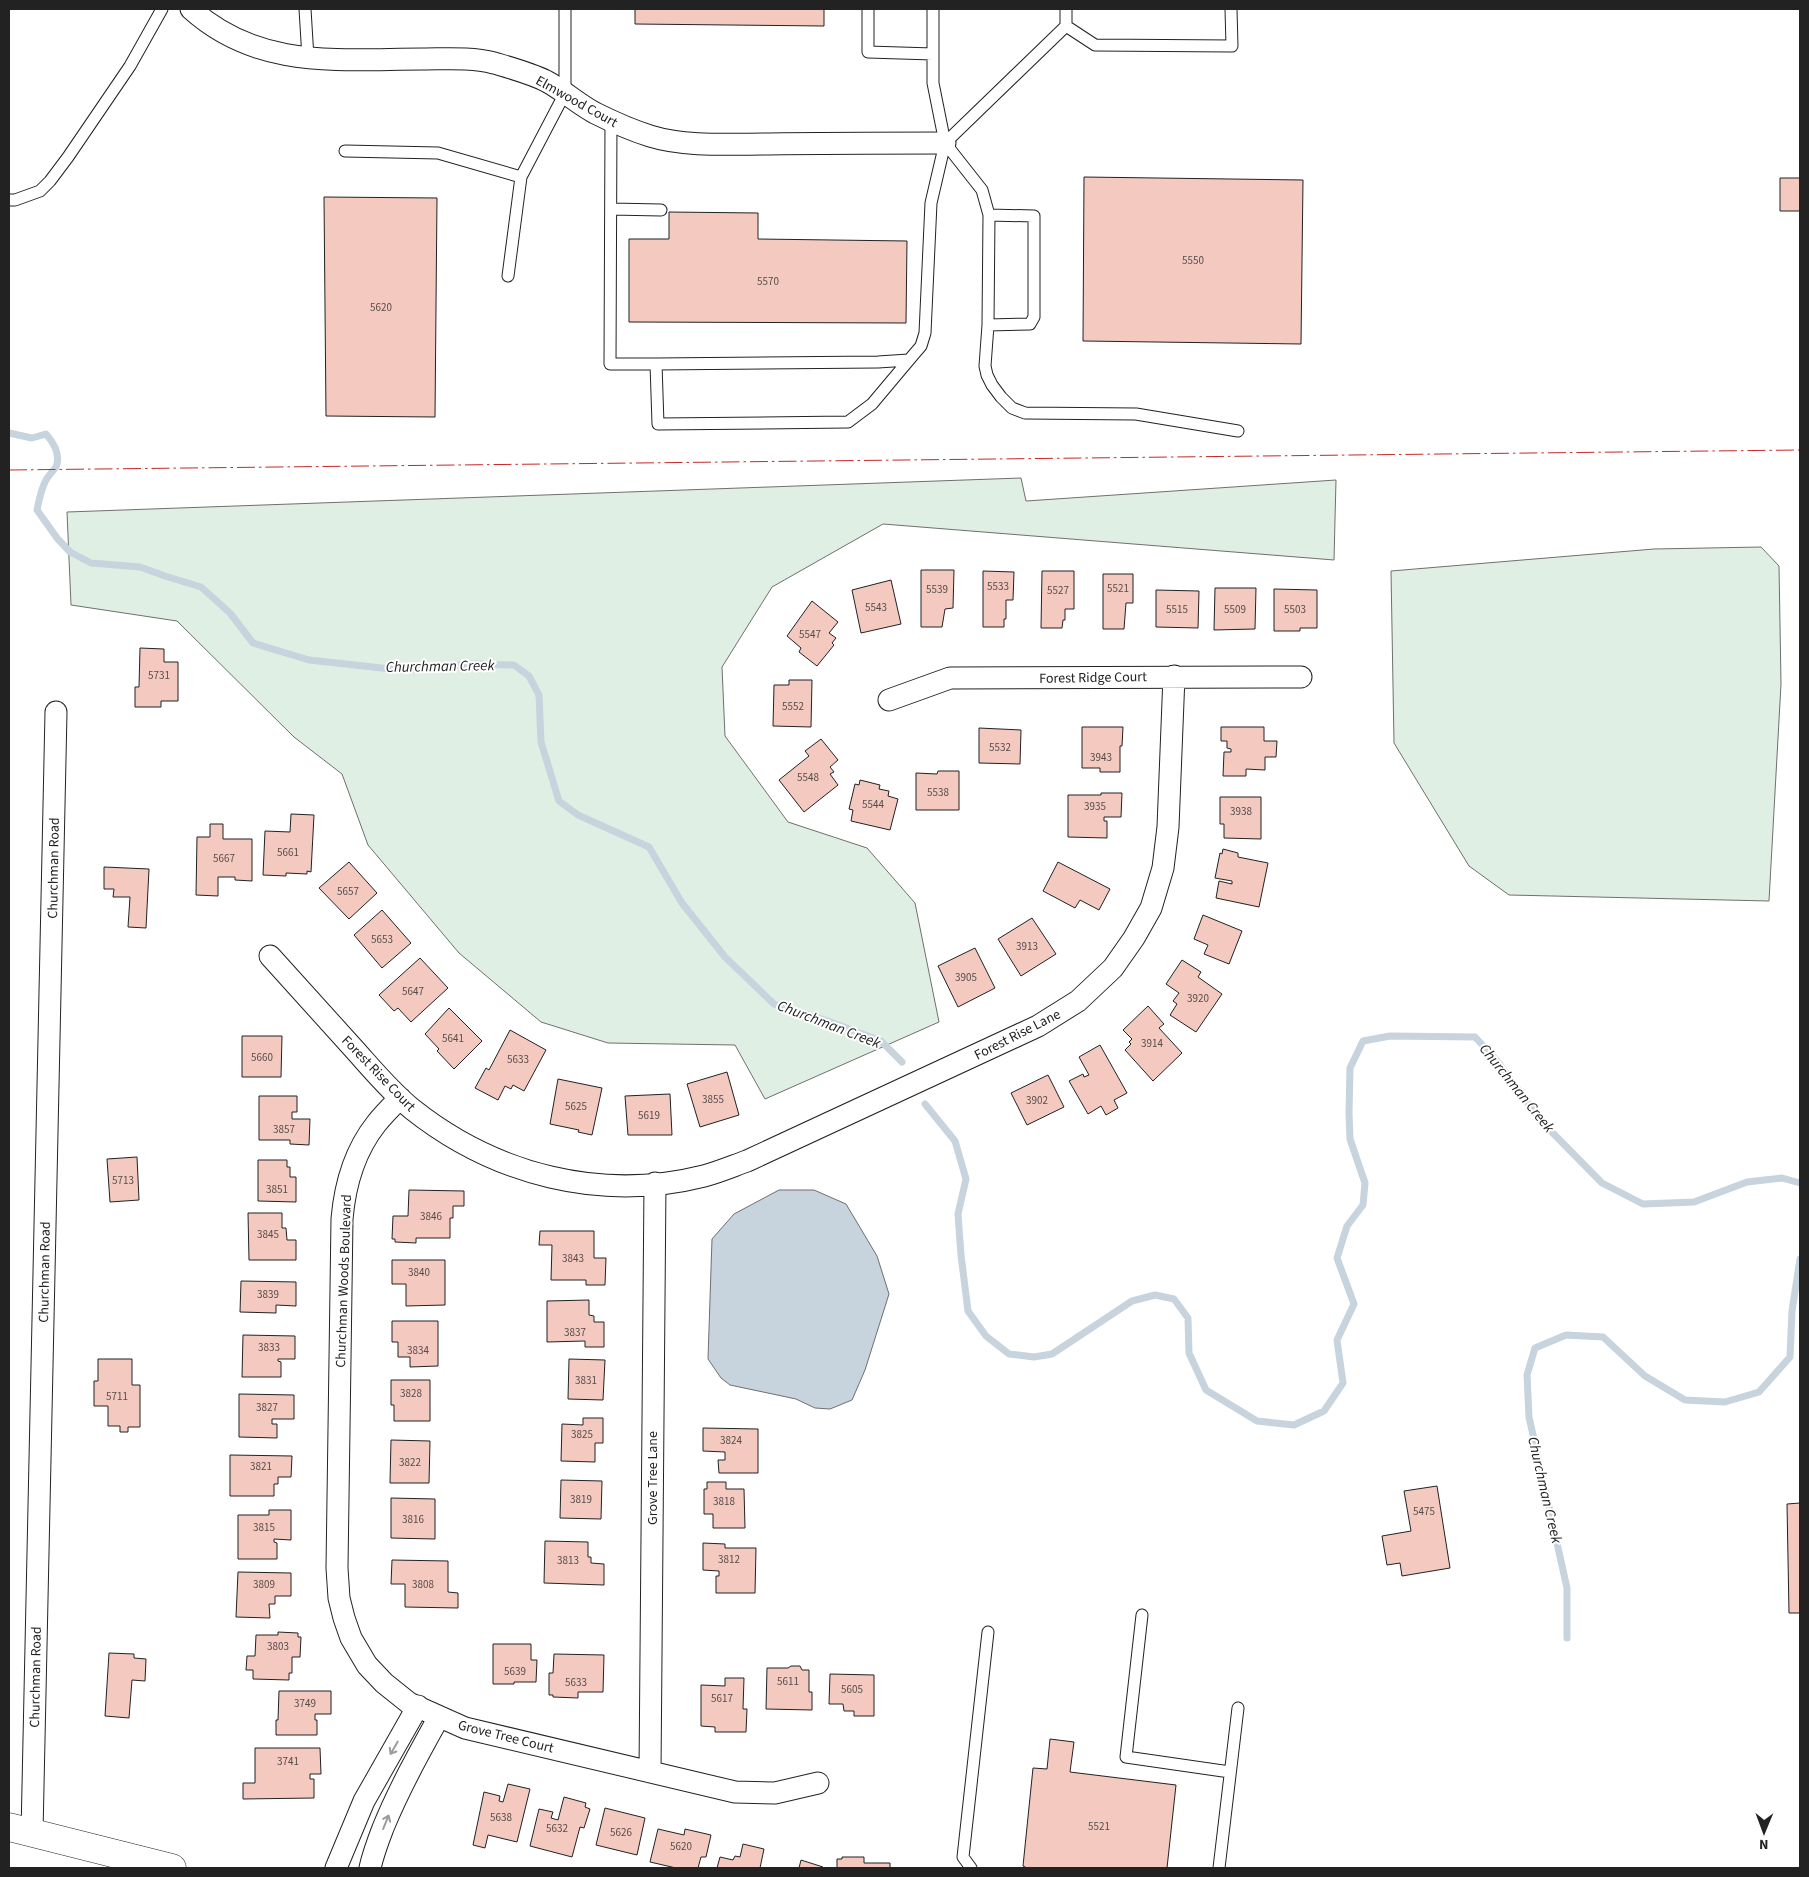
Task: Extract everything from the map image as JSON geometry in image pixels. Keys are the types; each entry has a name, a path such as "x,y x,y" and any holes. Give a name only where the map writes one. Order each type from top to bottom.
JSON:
{"street":[{"name":"Elmwood Court","path":"191,9 216,29 245,44 276,54 308,58 462,59 483,61 509,67 545,80 596,114 611,122 651,137 694,143 945,143"},
{"name":"Forest Rise Lane","path":"655,1183 705,1176 747,1161 1038,1026 1078,1001 1113,968 1134,938 1151,908 1163,868 1168,827 1174,676"},
{"name":"Forest Ridge Court","path":"889,700 950,678 1302,677"},
{"name":"Churchman Road","path":"20,1830 56,712"},
{"name":"Forest Rise Court","path":"270,956 400,1098 451,1137 507,1165 535,1174 599,1185 634,1186 655,1183"},
{"name":"Churchman Woods Boulevard","path":"339,1421 342,1229 346,1187 355,1159 365,1140 377,1122 400,1098"},
{"name":"Grove Tree Lane","path":"650,1772 655,1183"},
{"name":"Grove Tree Court","path":"339,1421 337,1568 338,1587 344,1618 351,1638 367,1665 384,1683 404,1699 466,1728 735,1792 775,1793 818,1783"},
{"path":"336,1868 364,1802 418,1706"},
{"path":"370,1868 372,1856 390,1812 417,1756 439,1717"},
{"path":"20,1830 172,1868"}],"lane":[{"path":"9,200 15,200 40,191 50,181 130,66 162,9"},
{"path":"305,9 308,58"},
{"path":"508,276 520,177 565,93 565,9"},
{"path":"868,9 868,52 933,54"},
{"path":"656,364 658,424 848,422 872,404 921,346 925,333 931,203 945,143 933,83 932,9"},
{"path":"945,143 1066,26 1066,9"},
{"path":"1066,26 1095,44 1232,46 1231,9"},
{"path":"611,122 610,364 878,362 909,360"},
{"path":"945,143 982,190 989,215 988,325 985,366 992,386 1012,408 1025,413 1136,414 1238,432"},
{"path":"345,151 438,153 520,177"},
{"path":"611,209 661,210"},
{"path":"988,325 1030,324 1034,317 1034,216 989,215"},
{"path":"1142,1615 1126,1757 1230,1772"},
{"path":"971,1868 962,1863 988,1632"},
{"path":"1219,1868 1238,1708"}],"green space":[{"path":"1021,478 1026,501 1336,480 1334,560 883,524 772,587 722,667 725,736 788,822 867,848 915,903 939,1022 765,1099 735,1045 608,1043 541,1022 459,953 368,845 342,774 294,737 177,621 71,605 67,512"},
{"path":"1761,547 1779,566 1781,684 1769,901 1509,895 1469,866 1394,743 1391,571 1654,549"}],"shaded area":[{"path":"779,1190 814,1190 846,1204 877,1256 889,1294 865,1370 852,1400 830,1409 815,1408 796,1399 730,1385 721,1378 708,1359 712,1239 734,1214"}],"building":[{"path":"635,9 824,9 824,26 635,24"},
{"path":"1084,177 1303,180 1301,344 1083,341"},
{"path":"1780,178 1800,178 1800,211 1780,211"},
{"path":"324,197 437,198 435,417 326,416"},
{"path":"669,212 758,213 758,239 907,241 906,323 629,322 629,239 669,239"},
{"path":"921,570 954,570 953,608 945,609 942,627 921,627"},
{"path":"983,571 1014,572 1013,600 1006,600 1004,627 983,627"},
{"path":"1042,571 1074,571 1074,609 1065,609 1065,620 1063,620 1062,628 1041,628"},
{"path":"1103,574 1133,574 1133,603 1126,603 1124,629 1103,629"},
{"path":"891,580 901,624 861,633 852,590"},
{"path":"1215,588 1256,588 1255,629 1214,630"},
{"path":"1274,589 1317,590 1317,628 1300,628 1300,631 1274,631"},
{"path":"1156,590 1199,591 1198,628 1156,627"},
{"path":"812,601 838,622 829,633 836,638 832,643 834,645 817,666 799,652 801,648 787,636"},
{"path":"140,648 164,649 164,662 178,662 178,701 161,701 161,707 135,707 135,687 139,687"},
{"path":"789,680 812,680 811,727 773,726 774,685 789,685"},
{"path":"1082,727 1123,727 1122,746 1120,746 1120,772 1100,772 1100,768 1082,768"},
{"path":"1221,727 1264,727 1264,741 1277,741 1276,757 1265,757 1265,770 1246,769 1246,776 1223,776 1224,752 1231,752 1231,749 1227,748 1227,741 1221,741"},
{"path":"979,728 1021,730 1020,764 979,763"},
{"path":"821,739 838,760 830,767 834,772 830,774 838,785 804,812 779,780 809,756 805,751"},
{"path":"938,771 959,771 959,810 916,810 916,773 937,774"},
{"path":"860,780 880,785 879,789 889,791 888,796 898,799 890,830 851,821 853,810 849,809 855,784 859,785"},
{"path":"1101,793 1122,793 1121,817 1104,817 1104,821 1107,821 1107,838 1068,837 1068,795 1101,795"},
{"path":"1220,797 1261,797 1261,839 1224,838 1224,824 1220,824"},
{"path":"291,814 314,815 311,872 307,871 307,874 286,873 286,876 263,875 265,831 290,832"},
{"path":"210,824 223,824 223,839 252,839 252,881 235,880 235,877 218,877 218,896 196,895 197,837 210,837"},
{"path":"1223,849 1238,853 1238,857 1268,863 1259,907 1216,898 1219,881 1232,884 1232,881 1215,878 1220,853 1222,854"},
{"path":"349,862 377,893 349,919 319,888"},
{"path":"1058,862 1110,889 1099,910 1080,900 1075,908 1043,891"},
{"path":"104,867 149,869 146,928 128,927 130,897 113,897 114,889 104,889"},
{"path":"382,910 411,943 382,968 354,935"},
{"path":"1203,915 1242,931 1229,964 1204,954 1208,945 1194,939"},
{"path":"1032,918 1056,954 1021,976 998,939"},
{"path":"975,948 995,988 958,1007 938,966"},
{"path":"420,958 448,988 411,1022 398,1008 394,1011 379,995"},
{"path":"1182,960 1201,972 1198,977 1222,994 1196,1032 1170,1015 1177,1004 1173,1001 1179,993 1166,984"},
{"path":"1148,1006 1164,1024 1159,1028 1182,1053 1153,1081 1125,1050 1131,1044 1129,1042 1132,1039 1123,1030"},
{"path":"449,1008 482,1041 454,1069 437,1051 439,1049 425,1034"},
{"path":"510,1030 546,1050 524,1091 513,1085 511,1089 505,1086 498,1100 475,1088 486,1068 489,1070"},
{"path":"242,1036 282,1036 281,1077 242,1077"},
{"path":"1100,1045 1127,1093 1114,1100 1118,1108 1106,1115 1101,1106 1088,1114 1069,1081 1083,1074 1084,1077 1089,1075 1079,1057"},
{"path":"727,1072 739,1115 700,1127 687,1084"},
{"path":"1048,1075 1064,1107 1027,1125 1011,1093"},
{"path":"558,1079 602,1088 592,1135 578,1132 579,1130 550,1124"},
{"path":"670,1094 672,1135 628,1135 625,1096"},
{"path":"259,1096 297,1096 297,1112 292,1112 292,1119 310,1119 309,1145 290,1144 290,1140 259,1140"},
{"path":"137,1157 139,1200 110,1202 107,1159"},
{"path":"258,1160 287,1160 287,1167 290,1167 290,1177 296,1177 296,1202 258,1201"},
{"path":"409,1190 464,1191 464,1206 453,1206 453,1218 450,1218 450,1238 416,1238 416,1243 395,1242 395,1239 392,1239 393,1216 408,1216"},
{"path":"248,1213 282,1213 282,1228 286,1228 287,1240 296,1240 296,1260 249,1260"},
{"path":"540,1231 594,1231 594,1258 606,1258 605,1285 586,1285 586,1280 551,1280 552,1245 539,1245"},
{"path":"392,1260 445,1260 445,1305 406,1306 406,1284 392,1284"},
{"path":"241,1281 296,1282 296,1306 276,1305 276,1313 240,1312"},
{"path":"589,1300 589,1315 594,1316 594,1322 604,1322 604,1347 585,1347 585,1341 547,1342 547,1301"},
{"path":"392,1321 438,1321 438,1366 410,1367 410,1357 398,1357 398,1342 392,1342"},
{"path":"243,1335 295,1336 295,1359 278,1359 281,1362 281,1377 242,1377"},
{"path":"98,1359 132,1359 132,1385 140,1385 140,1427 128,1427 128,1432 120,1432 120,1426 108,1426 108,1406 94,1406 94,1381 98,1381"},
{"path":"569,1359 605,1360 603,1400 568,1399"},
{"path":"391,1380 430,1380 430,1421 394,1421 394,1405 391,1405"},
{"path":"239,1394 294,1395 294,1419 272,1419 272,1424 277,1424 277,1438 239,1437"},
{"path":"583,1418 603,1418 603,1443 595,1443 595,1462 561,1461 562,1424 583,1425"},
{"path":"703,1428 758,1429 758,1473 719,1473 718,1460 725,1460 725,1452 703,1451"},
{"path":"391,1440 430,1441 429,1483 390,1483"},
{"path":"230,1455 292,1456 291,1477 278,1477 278,1484 274,1484 274,1496 230,1496"},
{"path":"561,1480 602,1481 601,1519 560,1518"},
{"path":"707,1482 726,1482 726,1489 744,1489 745,1528 713,1528 713,1514 704,1514 704,1489 707,1489"},
{"path":"1437,1486 1450,1568 1402,1576 1400,1563 1387,1565 1382,1536 1411,1531 1404,1491"},
{"path":"391,1498 435,1499 435,1539 391,1538"},
{"path":"1800,1503 1800,1613 1789,1613 1787,1504"},
{"path":"269,1510 291,1510 291,1540 274,1539 274,1542 277,1543 277,1559 238,1559 238,1515 269,1515"},
{"path":"545,1541 588,1542 588,1557 591,1557 591,1563 604,1564 604,1585 544,1583"},
{"path":"703,1543 725,1544 725,1548 756,1548 755,1593 716,1593 716,1576 719,1576 719,1571 703,1570"},
{"path":"392,1560 448,1561 448,1592 458,1593 458,1608 405,1607 405,1584 391,1584"},
{"path":"238,1572 291,1573 291,1596 275,1596 275,1604 269,1604 270,1618 236,1617"},
{"path":"278,1632 298,1633 298,1637 301,1637 300,1657 292,1657 292,1673 289,1673 289,1680 253,1679 253,1670 246,1670 247,1656 255,1656 256,1635 278,1635"},
{"path":"493,1644 531,1644 531,1660 537,1660 536,1682 493,1684"},
{"path":"109,1653 134,1654 134,1658 146,1659 145,1681 132,1680 129,1718 105,1716"},
{"path":"554,1654 604,1655 603,1692 578,1692 578,1698 553,1697 553,1695 549,1695 549,1673 553,1673"},
{"path":"800,1666 802,1670 809,1670 809,1692 812,1692 812,1710 766,1709 767,1668 788,1668"},
{"path":"830,1674 874,1675 874,1716 854,1716 854,1711 844,1711 843,1704 829,1704"},
{"path":"725,1678 744,1678 743,1709 747,1709 746,1732 715,1732 715,1727 701,1726 701,1685 725,1686"},
{"path":"279,1691 331,1691 331,1714 315,1714 317,1735 276,1735"},
{"path":"1050,1739 1074,1742 1070,1772 1176,1785 1167,1868 1027,1868 1023,1866 1033,1768 1047,1769"},
{"path":"255,1748 320,1748 321,1774 310,1774 310,1779 314,1779 314,1798 243,1799 243,1783 255,1783"},
{"path":"508,1784 530,1789 517,1842 488,1835 485,1848 473,1845 484,1792 500,1796 499,1801 503,1802"},
{"path":"564,1797 586,1803 585,1807 590,1809 584,1828 580,1827 572,1857 530,1846 539,1809 553,1812 551,1818 558,1820"},
{"path":"605,1808 645,1818 637,1855 596,1845"},
{"path":"658,1829 684,1835 685,1829 711,1835 706,1857 701,1857 698,1868 676,1868 650,1862"},
{"path":"743,1844 764,1849 760,1868 717,1868 720,1857 733,1860 735,1856 740,1857"},
{"path":"842,1857 864,1857 864,1863 890,1863 890,1868 837,1868 837,1859 842,1859"},
{"path":"801,1860 823,1867 823,1868 799,1868"}],"waterway":[{"name":"Churchman Creek","path":"9,433 32,438 46,434 54,445 58,458 56,467 44,483 37,510 57,538 70,552 91,563 140,567 201,587 230,613 253,643 309,660 400,670 475,664 514,665 529,676 539,695 541,742 559,801 578,815 649,847 682,903 725,957 774,1004 828,1021 881,1041 902,1062"},
{"name":"Churchman Creek","path":"925,1104 955,1141 966,1179 958,1214 968,1311 986,1336 1009,1354 1034,1357 1052,1354 1132,1301 1155,1295 1174,1299 1188,1318 1189,1353 1206,1390 1257,1421 1294,1425 1324,1411 1343,1383 1337,1340 1354,1304 1337,1258 1347,1226 1363,1205 1365,1183 1350,1139 1349,1113 1350,1068 1363,1041 1390,1036 1475,1037 1498,1062 1541,1121 1602,1183 1643,1204 1694,1202 1747,1182 1782,1178 1800,1183"},
{"name":"Churchman Creek","path":"1567,1638 1567,1588 1529,1417 1527,1375 1535,1348 1566,1335 1603,1337 1645,1376 1685,1400 1725,1402 1759,1392 1790,1357 1792,1311 1800,1259"}],"power":[{"path":"9,470 1800,450"}]}
